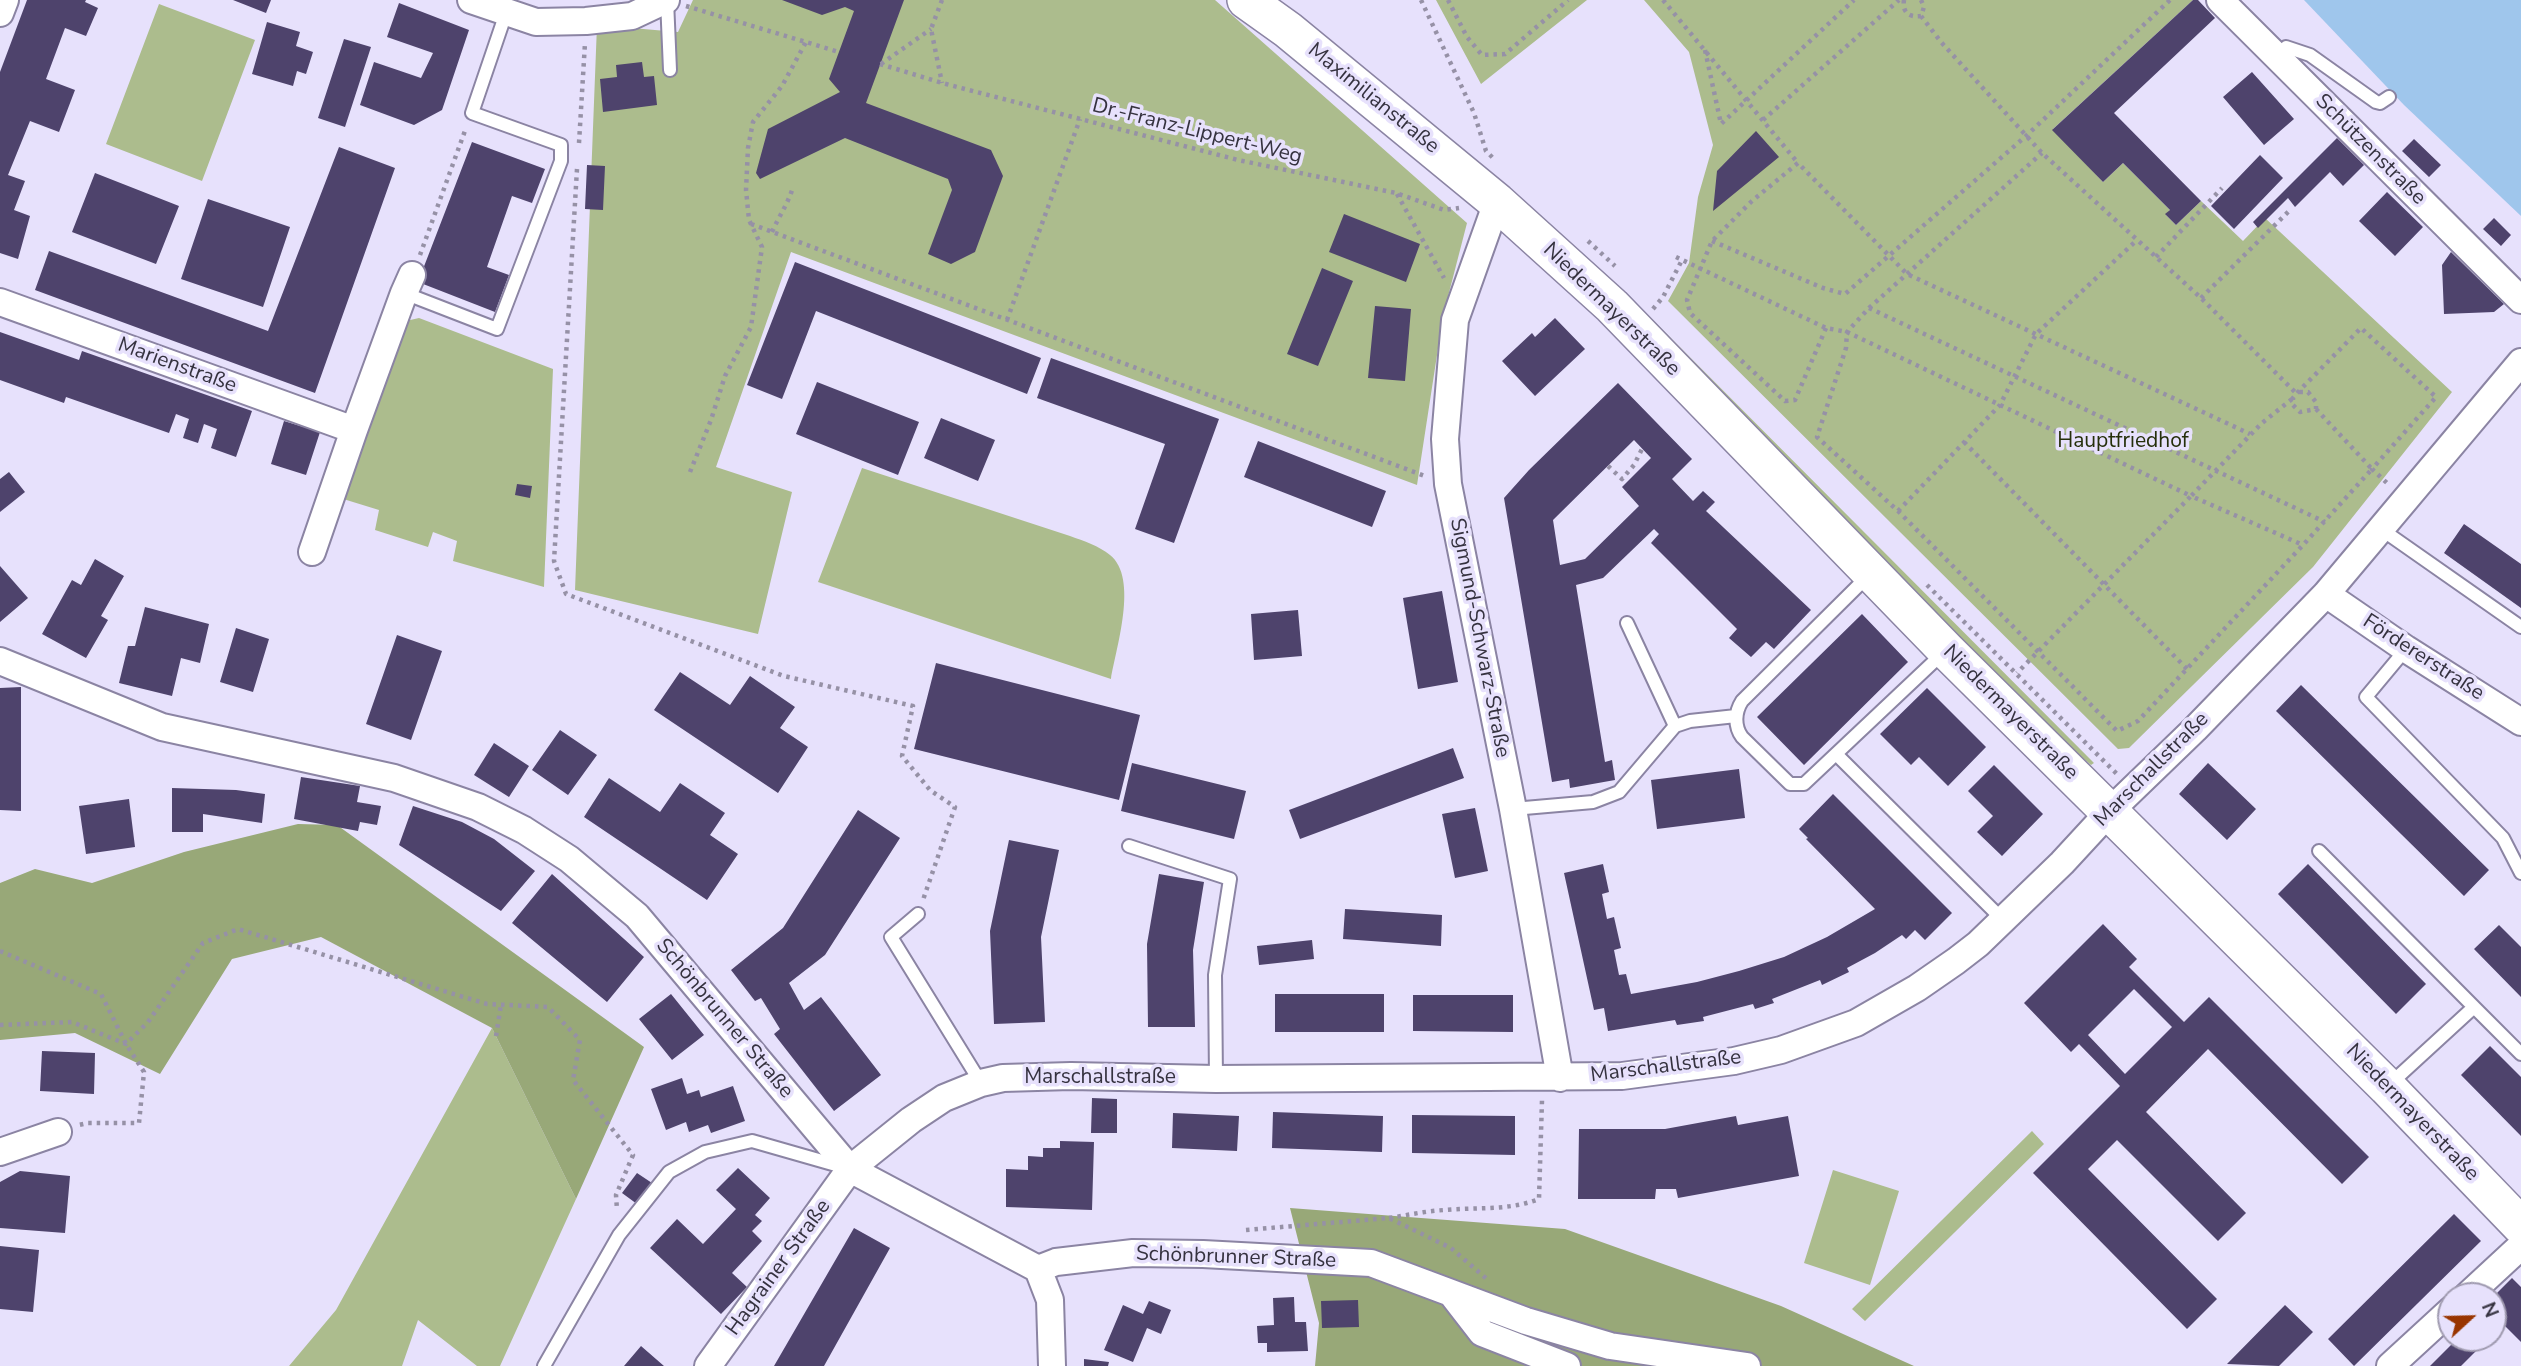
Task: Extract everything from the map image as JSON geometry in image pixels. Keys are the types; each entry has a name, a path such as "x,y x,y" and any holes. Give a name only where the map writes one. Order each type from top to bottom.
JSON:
{"main road":[{"name":"Maximilianstraße","path":"1246,0 1288,30 1497,202"},
{"name":"Niedermayerstraße","path":"1497,202 1612,306 1946,650 2387,1087 2521,1226"}],"street":[{"path":"0,13 5,0"},
{"path":"471,0 536,22 586,21 632,16 671,1"},
{"name":"Schützenstraße","path":"2220,0 2521,300"},
{"name":"Sigmund-Schwarz-Straße","path":"1497,202 1455,320 1445,439 1448,484 1513,809 1550,1077"},
{"path":"312,552 408,284"},
{"name":"Marienstraße","path":"0,302 354,430"},
{"name":"Marschallstraße","path":"850,1169 911,1120 944,1098 981,1083 1003,1078 1622,1076 1690,1069 1781,1050 1856,1023 1917,988 1967,952 2062,863 2110,811 2326,594 2521,362"},
{"name":"Fördererstraße","path":"2326,594 2521,722"},
{"name":"Schönbrunner Straße","path":"0,661 162,727 394,778 478,807 524,830 569,859 637,916 850,1169 1038,1269 1056,1262 1133,1253 1371,1263 1526,1321 1610,1346 1747,1366"},
{"path":"0,1152 58,1132"},
{"name":"Hagrainer Straße","path":"708,1366 850,1169"},
{"path":"2482,1282 2521,1246"},
{"path":"1038,1269 1050,1300 1052,1366"},
{"path":"1451,1293 1482,1334 1567,1366"},
{"path":"2393,1365 2437,1323"}],"lane":[{"path":"670,70 671,1"},
{"path":"408,284 497,329 561,161 561,145 472,113 506,13"},
{"path":"2286,47 2309,55 2376,102 2381,103 2389,97"},
{"path":"2381,529 2521,627"},
{"path":"1871,573 1742,701 1736,716 1742,737 1792,785 1804,784 1946,650"},
{"path":"1627,622 1675,726"},
{"path":"2406,649 2366,697 2503,838 2521,873"},
{"path":"1513,809 1592,802 1619,792 1675,726 1690,721 1736,716"},
{"path":"1836,754 2003,920"},
{"path":"1129,846 1230,879 1215,975 1216,1079"},
{"path":"2319,851 2521,1054"},
{"path":"918,914 891,937 981,1083"},
{"path":"2387,1087 2474,1007"},
{"path":"544,1366 619,1235 669,1172 705,1152 752,1141 850,1169"}],"path":[{"path":"942,0 931,29 942,83"},
{"path":"1421,0 1474,113 1486,150 1494,160"},
{"path":"1448,0 1467,37 1482,55 1506,54 1568,0"},
{"path":"1663,0 1798,163 1907,274 2250,434"},
{"path":"1705,50 1721,124 1854,0"},
{"path":"1763,120 1899,0"},
{"path":"1904,0 1906,13 1914,18 1921,16"},
{"path":"1921,0 1924,6 1921,16"},
{"path":"1712,242 1823,288 1845,294 2026,136 2170,0"},
{"path":"671,1 839,52"},
{"path":"1921,16 1941,42 2042,153 2201,298 2295,392 2308,392 2316,402 2316,409 2372,469"},
{"path":"579,144 586,21"},
{"name":"Dr.-Franz-Lippert-Weg","path":"931,29 880,64 942,83 1238,160 1396,194 1444,210"},
{"path":"690,472 725,376 751,327 762,247 751,224 746,190 748,148 753,122 782,86 806,42"},
{"path":"408,284 472,113"},
{"path":"1007,320 1080,119"},
{"path":"2017,673 2037,653 2105,585 2250,434 2293,398 2361,328 2436,397 2304,545 2138,721 2118,731 2037,653 1898,511 1817,436 1846,348 1847,332 1869,308 2042,153"},
{"path":"578,157 554,561 566,594 784,676 913,706 902,756 929,790 955,807 918,914"},
{"path":"1798,163 1752,201 1712,242 1687,300 1690,313 1785,401 1795,400 1826,328"},
{"path":"772,232 788,204 793,187"},
{"path":"2156,257 2222,188"},
{"path":"1396,194 1445,279 1455,320"},
{"path":"2201,298 2289,211"},
{"path":"751,224 1448,484"},
{"path":"1898,511 2000,405 2036,334 2137,240"},
{"path":"1676,257 1826,328 1847,332 2191,496 2304,545"},
{"path":"1653,309 1682,260"},
{"path":"1869,308 2325,522"},
{"path":"2293,398 2293,405 2300,412 2316,409"},
{"path":"1964,442 2187,669"},
{"path":"1608,466 1622,479 1634,465 1642,449"},
{"path":"126,1044 148,1022 203,943 238,929 460,998 501,1005 548,1007 580,1040 573,1080 633,1155 616,1195 619,1235"},
{"path":"0,951 101,994 126,1044 144,1072 139,1123 88,1123 58,1132"},
{"path":"496,1036 501,1005"},
{"path":"0,1025 72,1023 126,1044"},
{"path":"1389,1218 1445,1209 1487,1210 1539,1199 1543,1122 1550,1077"}],"green space":[{"path":"693,0 1215,0 1467,223 1443,316 1417,485 791,252 716,467 792,492 758,634 575,590 597,25 678,32"},
{"path":"1436,0 1587,0 1481,84"},
{"name":"Hauptfriedhof","path":"1644,0 2193,0 2053,129 2103,182 2123,163 2170,210 2166,215 2176,225 2201,201 2243,241 2265,218 2452,392 2313,567 2129,748 2118,749 1668,301 1689,263 1698,197 1713,145 1689,52"},
{"path":"159,4 255,40 202,181 106,144"},
{"path":"1633,300 2094,763 2091,765 2048,728 1630,305"},
{"path":"419,318 553,369 544,587 453,561 457,541 433,532 428,547 375,530 379,510 340,498 406,321"},
{"path":"862,468 1070,536 1096,546 1110,555 1119,566 1124,596 1121,632 1111,679 818,582"},
{"path":"298,824 337,825 644,1047 576,1199 492,1028 321,937 232,959 160,1074 75,1033 0,1040 0,883 35,869 92,883 184,852"},
{"path":"492,1028 576,1199 500,1366 477,1366 418,1320 402,1366 289,1366 336,1310"},
{"path":"2032,1131 2044,1144 1865,1321 1852,1309"},
{"path":"1833,1170 1899,1191 1870,1285 1804,1263"},
{"path":"1290,1208 1565,1229 1781,1306 1914,1366 1315,1366 1319,1323"}],"water":[{"path":"2304,0 2521,0 2521,216 2404,105"}],"building":[{"path":"27,0 86,0 85,2 98,8 86,36 65,28 46,79 75,90 59,132 30,121 8,175 25,181 14,210 30,216 18,259 0,253 0,72"},
{"path":"233,0 271,0 266,13"},
{"path":"782,0 904,0 866,103 991,150 1003,176 975,252 951,264 928,254 952,190 948,179 845,138 760,179 756,173 768,129 840,92 829,79 854,11 845,7 822,15"},
{"path":"2193,0 2198,0 2215,18 2114,113 2201,201 2176,225 2165,214 2170,210 2123,163 2103,182 2052,130"},
{"path":"399,3 469,30 442,110 414,125 360,105 374,62 421,78 433,53 387,37"},
{"path":"267,22 300,32 296,46 313,52 306,74 297,71 293,86 252,74"},
{"path":"344,39 371,47 345,127 318,118"},
{"path":"642,62 644,77 654,76 657,105 603,112 600,79 617,77 616,65"},
{"path":"2252,72 2294,119 2264,145 2223,97"},
{"path":"1756,131 1779,157 1713,211 1717,171"},
{"path":"2337,138 2364,165 2343,186 2330,172 2295,207 2288,198 2258,228 2253,222"},
{"path":"2414,139 2441,165 2429,177 2402,151"},
{"path":"472,142 545,169 532,203 512,196 487,267 509,275 495,312 418,282"},
{"path":"339,147 395,168 315,393 35,290 49,251 268,331"},
{"path":"2260,155 2283,178 2234,229 2211,206"},
{"path":"587,165 605,166 603,210 585,209"},
{"path":"95,173 179,206 156,264 72,232"},
{"path":"2387,192 2423,227 2395,256 2359,221"},
{"path":"208,199 290,227 263,307 181,279"},
{"path":"1344,214 1420,244 1406,282 1329,252"},
{"path":"2494,218 2511,235 2501,246 2483,229"},
{"path":"2451,252 2504,304 2494,312 2444,314 2442,265"},
{"path":"795,262 1041,358 1027,394 816,311 782,399 747,385"},
{"path":"1322,268 1353,281 1318,366 1287,354"},
{"path":"1375,306 1411,309 1405,381 1368,378"},
{"path":"1555,318 1585,349 1535,396 1502,361 1532,333 1535,337"},
{"path":"0,332 79,360 82,351 252,411 236,457 211,448 217,429 204,424 198,443 183,438 189,419 176,414 169,433 66,397 64,403 0,380"},
{"path":"1051,358 1219,419 1174,543 1135,529 1165,444 1037,398"},
{"path":"817,382 919,422 898,475 796,434"},
{"path":"1618,383 1692,459 1672,479 1693,501 1703,491 1715,502 1706,511 1811,610 1774,649 1766,642 1751,657 1729,638 1737,629 1651,543 1659,534 1654,529 1603,578 1576,585 1605,762 1612,760 1615,780 1570,788 1569,779 1552,782 1504,498","holes":["1634,440 1651,458 1622,487 1639,506 1585,559 1560,565 1553,520"]},
{"path":"941,418 995,440 978,481 924,458"},
{"path":"284,421 320,432 306,475 271,464"},
{"path":"1258,441 1386,491 1372,527 1244,477"},
{"path":"9,472 25,492 0,512 0,479"},
{"path":"517,484 532,486 530,498 515,495"},
{"path":"2464,524 2521,564 2521,608 2444,553"},
{"path":"95,559 124,576 101,616 108,620 86,658 42,634 72,580 81,585"},
{"path":"0,566 28,598 0,622"},
{"path":"1442,591 1458,682 1418,689 1403,598"},
{"path":"145,607 209,624 200,663 181,658 172,696 119,683 128,646 135,646"},
{"path":"1298,610 1302,656 1254,660 1251,614"},
{"path":"1862,614 1908,662 1804,765 1757,717"},
{"path":"236,628 269,639 253,692 220,682"},
{"path":"397,635 442,651 411,740 366,724"},
{"path":"936,663 1140,715 1119,800 914,749"},
{"path":"680,672 730,705 750,676 795,707 780,728 808,747 778,793 654,710"},
{"path":"2301,685 2489,870 2464,896 2276,711"},
{"path":"21,687 21,811 0,810 0,688"},
{"path":"1927,688 1986,747 1948,786 1919,757 1911,765 1880,734"},
{"path":"560,730 597,755 568,795 532,770"},
{"path":"494,743 529,766 509,797 474,775"},
{"path":"1453,748 1464,778 1300,839 1289,810"},
{"path":"1132,763 1246,791 1234,839 1121,811"},
{"path":"2208,763 2256,809 2227,840 2179,794"},
{"path":"1994,765 2043,814 2002,856 1977,832 1993,816 1968,791"},
{"path":"1739,769 1745,818 1657,829 1651,780"},
{"path":"301,777 360,786 357,802 381,806 377,825 360,822 358,831 294,819"},
{"path":"609,778 660,812 680,783 725,813 710,835 738,854 707,900 584,817"},
{"path":"172,788 236,790 265,794 262,823 203,814 203,832 172,832"},
{"path":"1833,794 1952,913 1925,940 1915,930 1906,939 1902,935 1847,968 1849,972 1822,985 1820,980 1772,999 1774,1003 1755,1009 1753,1004 1703,1017 1704,1021 1677,1025 1675,1020 1608,1031 1604,1008 1594,1010 1564,873 1603,864 1609,892 1602,894 1607,919 1614,917 1621,948 1614,950 1619,975 1626,974 1631,994 1739,971 1784,957 1827,937 1875,909 1799,829"},
{"path":"129,799 135,847 86,854 79,806"},
{"path":"413,806 462,822 494,839 535,871 501,911 399,845"},
{"path":"1475,808 1488,871 1455,878 1442,814"},
{"path":"858,810 900,838 825,955 789,983 804,1010 821,997 881,1075 834,1111 774,1034 780,1029 761,998 755,1001 731,970 783,928"},
{"path":"1009,840 1059,850 1041,937 1045,1022 994,1024 990,931"},
{"path":"2308,864 2426,984 2396,1014 2278,894"},
{"path":"552,874 644,957 607,1002 512,923"},
{"path":"1159,874 1204,882 1193,950 1195,1027 1148,1027 1147,944"},
{"path":"1345,909 1442,915 1441,946 1343,939"},
{"path":"2103,924 2137,959 2129,967 2184,1022 2209,997 2369,1157 2342,1184 2208,1049 2146,1112 2246,1213 2218,1241 2117,1140 2088,1169 2217,1299 2187,1329 2033,1173 2120,1086 2079,1044 2071,1052 2024,1003","holes":["2134,989 2172,1027 2125,1074 2088,1035"]},
{"path":"2499,925 2521,947 2521,997 2474,949"},
{"path":"1312,940 1314,959 1259,965 1257,946"},
{"path":"671,994 704,1035 672,1060 639,1019"},
{"path":"1275,994 1384,994 1384,1032 1275,1032"},
{"path":"1413,995 1513,995 1513,1032 1413,1031"},
{"path":"2490,1046 2521,1077 2521,1136 2461,1075"},
{"path":"42,1051 95,1053 94,1094 40,1091"},
{"path":"682,1078 687,1094 699,1090 701,1097 733,1086 745,1121 711,1133 708,1125 689,1132 686,1122 666,1130 651,1089"},
{"path":"1092,1098 1117,1099 1117,1133 1091,1133"},
{"path":"1273,1112 1383,1116 1382,1152 1272,1148"},
{"path":"1173,1113 1239,1116 1237,1151 1172,1148"},
{"path":"1412,1115 1515,1116 1515,1155 1412,1153"},
{"path":"1736,1116 1738,1125 1788,1116 1799,1176 1678,1198 1676,1189 1656,1189 1655,1199 1578,1199 1579,1129 1665,1129"},
{"path":"1060,1141 1094,1142 1092,1210 1006,1207 1006,1169 1028,1170 1028,1156 1043,1157 1043,1148 1060,1148"},
{"path":"738,1168 770,1198 755,1215 762,1221 752,1231 762,1241 732,1273 747,1287 721,1314 650,1248 677,1219 703,1244 736,1209 716,1190"},
{"path":"20,1171 70,1176 65,1233 0,1228 0,1182"},
{"path":"637,1173 652,1183 637,1204 622,1193"},
{"path":"2454,1214 2481,1241 2354,1366 2328,1339"},
{"path":"854,1228 890,1248 824,1366 774,1366"},
{"path":"0,1246 39,1250 33,1312 0,1309"},
{"path":"2512,1278 2521,1287 2521,1342 2507,1328 2507,1283"},
{"path":"1294,1297 1295,1322 1306,1322 1308,1351 1267,1352 1267,1343 1258,1343 1257,1326 1274,1325 1273,1298"},
{"path":"1358,1300 1359,1327 1322,1328 1321,1301"},
{"path":"1149,1301 1171,1310 1161,1334 1147,1328 1133,1362 1104,1350 1123,1305 1143,1314"},
{"path":"2285,1305 2313,1332 2279,1366 2227,1364"},
{"path":"641,1346 664,1366 624,1366"},
{"path":"2444,1352 2475,1352 2461,1366 2430,1366"},
{"path":"1084,1359 1109,1362 1108,1366 1084,1366"}]}
